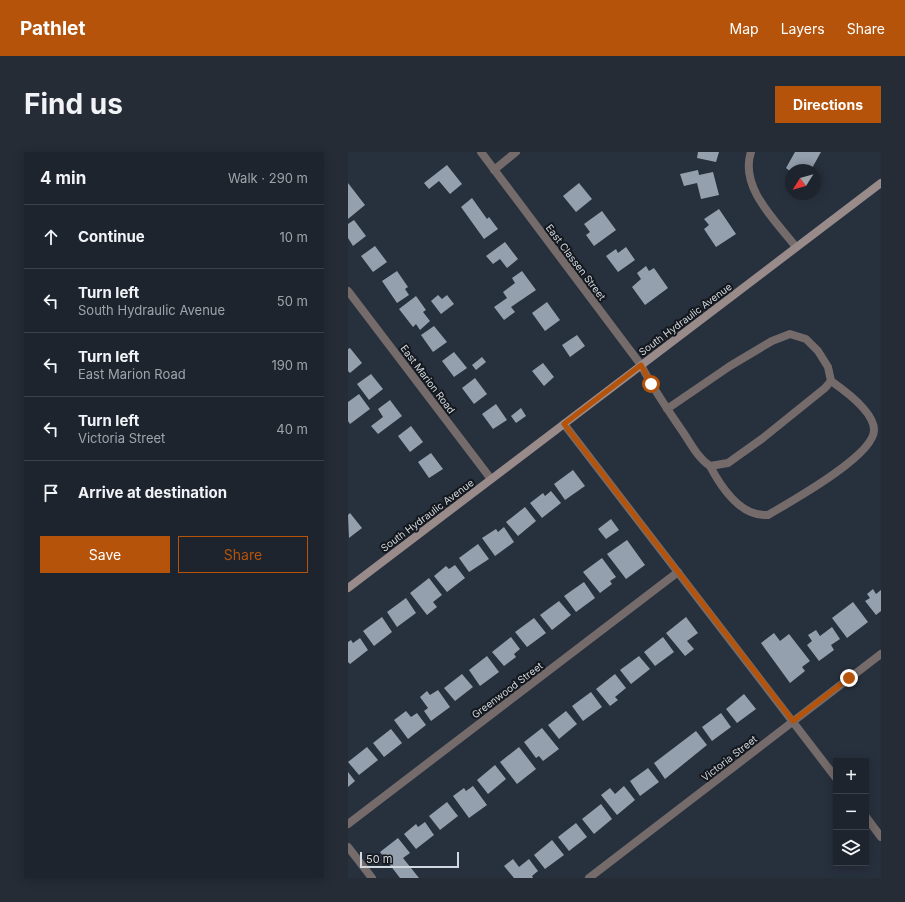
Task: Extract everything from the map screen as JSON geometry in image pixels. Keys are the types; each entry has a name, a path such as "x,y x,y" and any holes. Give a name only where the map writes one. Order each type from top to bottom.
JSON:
{"street":[{"name":"East Classen Street","path":"481,152 641,365 656,394 704,462 710,466 721,486 744,507 762,516 768,515 803,494 854,459 872,438 874,431 872,421 848,392 831,381"},
{"path":"494,170 516,152"},
{"path":"751,152 750,171 758,197 796,247"},
{"name":"South Hydraulic Avenue","path":"348,588 881,183"},
{"name":"East Marion Road","path":"348,291 491,479"},
{"path":"667,409 683,400 730,366 772,341 790,334 806,339 818,351 828,367 831,381 825,388 769,433 728,463 710,466"},
{"path":"564,424 833,774"},
{"name":"Greenwood Street","path":"348,824 678,572"},
{"name":"Victoria Street","path":"589,878 881,654"},
{"path":"869,821 881,837"},
{"path":"348,847 372,878"}],"building":[{"path":"698,152 719,152 716,162 697,158"},
{"path":"795,152 821,152 814,164 788,164"},
{"path":"447,165 462,184 450,194 439,181 429,189 424,183"},
{"path":"698,170 699,175 713,172 719,195 701,199 697,183 684,186 680,174"},
{"path":"348,183 365,205 348,219"},
{"path":"579,183 592,199 576,212 563,196"},
{"path":"472,198 487,219 489,217 498,229 484,239 461,207"},
{"path":"719,209 736,234 716,247 704,229 709,225 704,219"},
{"path":"602,211 616,230 594,246 586,235 590,232 584,224"},
{"path":"354,220 366,236 353,246 348,238 348,224"},
{"path":"505,242 518,259 507,268 500,259 493,264 486,256"},
{"path":"375,246 387,262 373,272 361,256"},
{"path":"626,247 635,260 618,272 606,256 616,249 618,253"},
{"path":"646,266 649,271 654,268 668,288 645,305 632,287 641,279 637,273"},
{"path":"397,271 408,287 405,289 409,295 397,303 382,281"},
{"path":"522,271 536,290 511,307 515,312 504,320 494,307 507,298 503,292 515,283 512,278"},
{"path":"438,295 442,299 447,295 454,304 441,314 431,301"},
{"path":"416,296 426,310 423,312 430,321 420,330 416,324 413,327 399,309"},
{"path":"547,302 560,320 545,331 532,313"},
{"path":"434,326 447,342 433,352 421,335"},
{"path":"577,335 585,346 570,357 562,345"},
{"path":"350,348 362,363 350,373 348,371 348,349"},
{"path":"454,352 467,368 454,377 442,361"},
{"path":"482,357 486,362 476,370 472,365"},
{"path":"543,363 554,377 544,386 532,371"},
{"path":"371,374 383,389 369,400 357,384"},
{"path":"475,378 487,394 474,404 462,388"},
{"path":"359,394 370,409 350,424 348,421 348,402"},
{"path":"390,400 402,416 378,434 371,426 383,417 378,409"},
{"path":"496,404 507,420 493,429 482,414"},
{"path":"521,408 526,416 516,423 511,416"},
{"path":"411,426 423,442 410,452 398,436"},
{"path":"431,453 443,469 429,478 418,462"},
{"path":"573,470 585,486 565,500 554,484"},
{"path":"551,491 561,503 542,518 530,503 543,493 545,496"},
{"path":"525,507 536,521 518,536 506,522"},
{"path":"350,513 362,528 349,538 348,515"},
{"path":"611,519 619,530 606,539 598,529"},
{"path":"504,527 514,542 495,556 482,538 496,529 498,532"},
{"path":"627,540 645,565 626,579 607,554"},
{"path":"478,544 489,559 469,572 459,558"},
{"path":"602,558 616,577 610,581 612,584 600,593 583,572"},
{"path":"455,565 465,578 447,592 434,576 446,566 449,569"},
{"path":"429,578 442,595 433,602 437,607 427,615 410,593"},
{"path":"584,582 595,598 576,612 564,596"},
{"path":"873,589 876,594 881,590 881,611 876,615 865,601 870,598 867,594"},
{"path":"406,598 416,613 397,627 387,612"},
{"path":"559,601 571,615 552,630 540,615"},
{"path":"853,602 868,622 847,638 832,618"},
{"path":"382,617 392,632 374,646 363,631"},
{"path":"686,617 698,633 687,641 694,649 685,656 666,633"},
{"path":"534,618 546,633 527,647 515,632"},
{"path":"832,627 840,639 831,645 834,650 819,661 807,645 812,641 808,635 816,630 820,636"},
{"path":"774,633 780,641 789,634 810,661 802,667 805,671 790,683 761,643"},
{"path":"511,637 520,649 514,654 516,657 504,666 492,652"},
{"path":"663,637 674,652 655,666 644,652"},
{"path":"360,638 368,650 350,664 348,662 348,642 351,640 353,643"},
{"path":"487,656 499,672 480,686 469,670"},
{"path":"639,656 650,669 631,684 620,670"},
{"path":"462,674 473,687 455,701 444,688"},
{"path":"615,674 626,688 615,697 618,700 610,706 596,689"},
{"path":"438,690 450,707 431,721 424,711 428,708 420,697 427,691 430,695"},
{"path":"591,692 602,707 583,721 572,706"},
{"path":"744,694 756,709 737,723 726,709"},
{"path":"406,711 411,717 417,713 426,725 408,739 394,720"},
{"path":"566,711 577,724 559,739 548,725"},
{"path":"721,713 731,727 712,741 702,727"},
{"path":"542,728 559,749 543,761 539,756 536,758 524,742"},
{"path":"391,729 402,743 384,757 373,743"},
{"path":"696,731 707,745 665,779 654,763"},
{"path":"367,747 378,760 359,775 348,762"},
{"path":"519,747 536,769 517,784 500,762"},
{"path":"495,765 506,779 488,794 477,780"},
{"path":"648,768 659,782 640,796 630,781"},
{"path":"348,772 355,781 348,787"},
{"path":"473,786 487,805 469,818 453,796 464,788 466,791"},
{"path":"624,786 635,800 617,815 601,795 610,788 615,794"},
{"path":"447,802 458,816 440,830 429,816"},
{"path":"601,804 612,819 594,834 582,819"},
{"path":"425,822 434,835 416,849 404,834 416,824 418,827"},
{"path":"576,823 587,837 569,851 558,837"},
{"path":"398,838 410,853 403,858 419,878 400,878 380,852"},
{"path":"552,840 564,855 545,869 534,855"},
{"path":"513,859 519,867 529,859 538,871 532,876 533,878 514,878 504,866"}],"route":[{"path":"651,384 641,365 564,424 793,721 849,678"}]}
